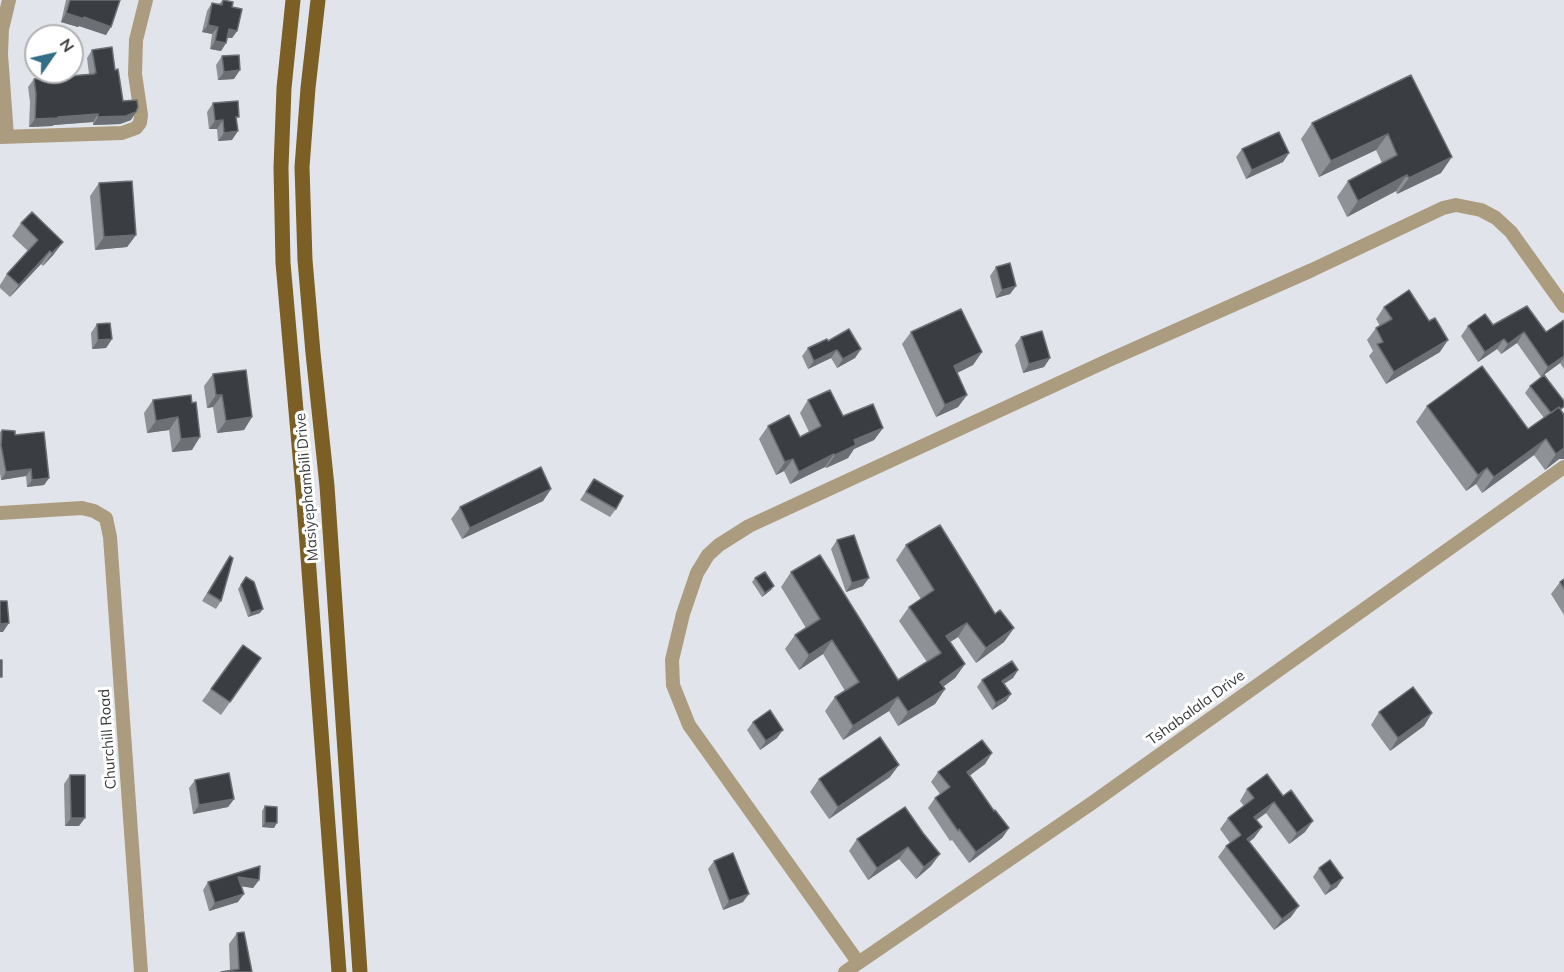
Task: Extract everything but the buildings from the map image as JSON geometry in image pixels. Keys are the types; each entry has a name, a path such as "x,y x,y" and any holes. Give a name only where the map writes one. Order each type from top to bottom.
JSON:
{"main road":[{"name":"Masiyephambili Drive","path":"294,0 284,88 280,168 284,263 339,972"},
{"name":"Masiyephambili Drive","path":"318,0 302,167 306,260 312,353 327,486 360,972"}],"street":[{"path":"9,0 2,29 1,54 4,137 122,133 136,128 140,123 141,115 135,74 136,40 146,0"},
{"path":"858,962 689,725 676,696 672,660 683,614 697,573 708,555 719,545 749,526 1443,208 1456,205 1481,210 1496,218 1511,232 1564,306"},
{"name":"Tshabalala Drive","path":"844,972 1092,803 1564,467"},
{"name":"Churchill Road","path":"0,513 82,508 94,511 106,518 110,537 141,972"}]}
